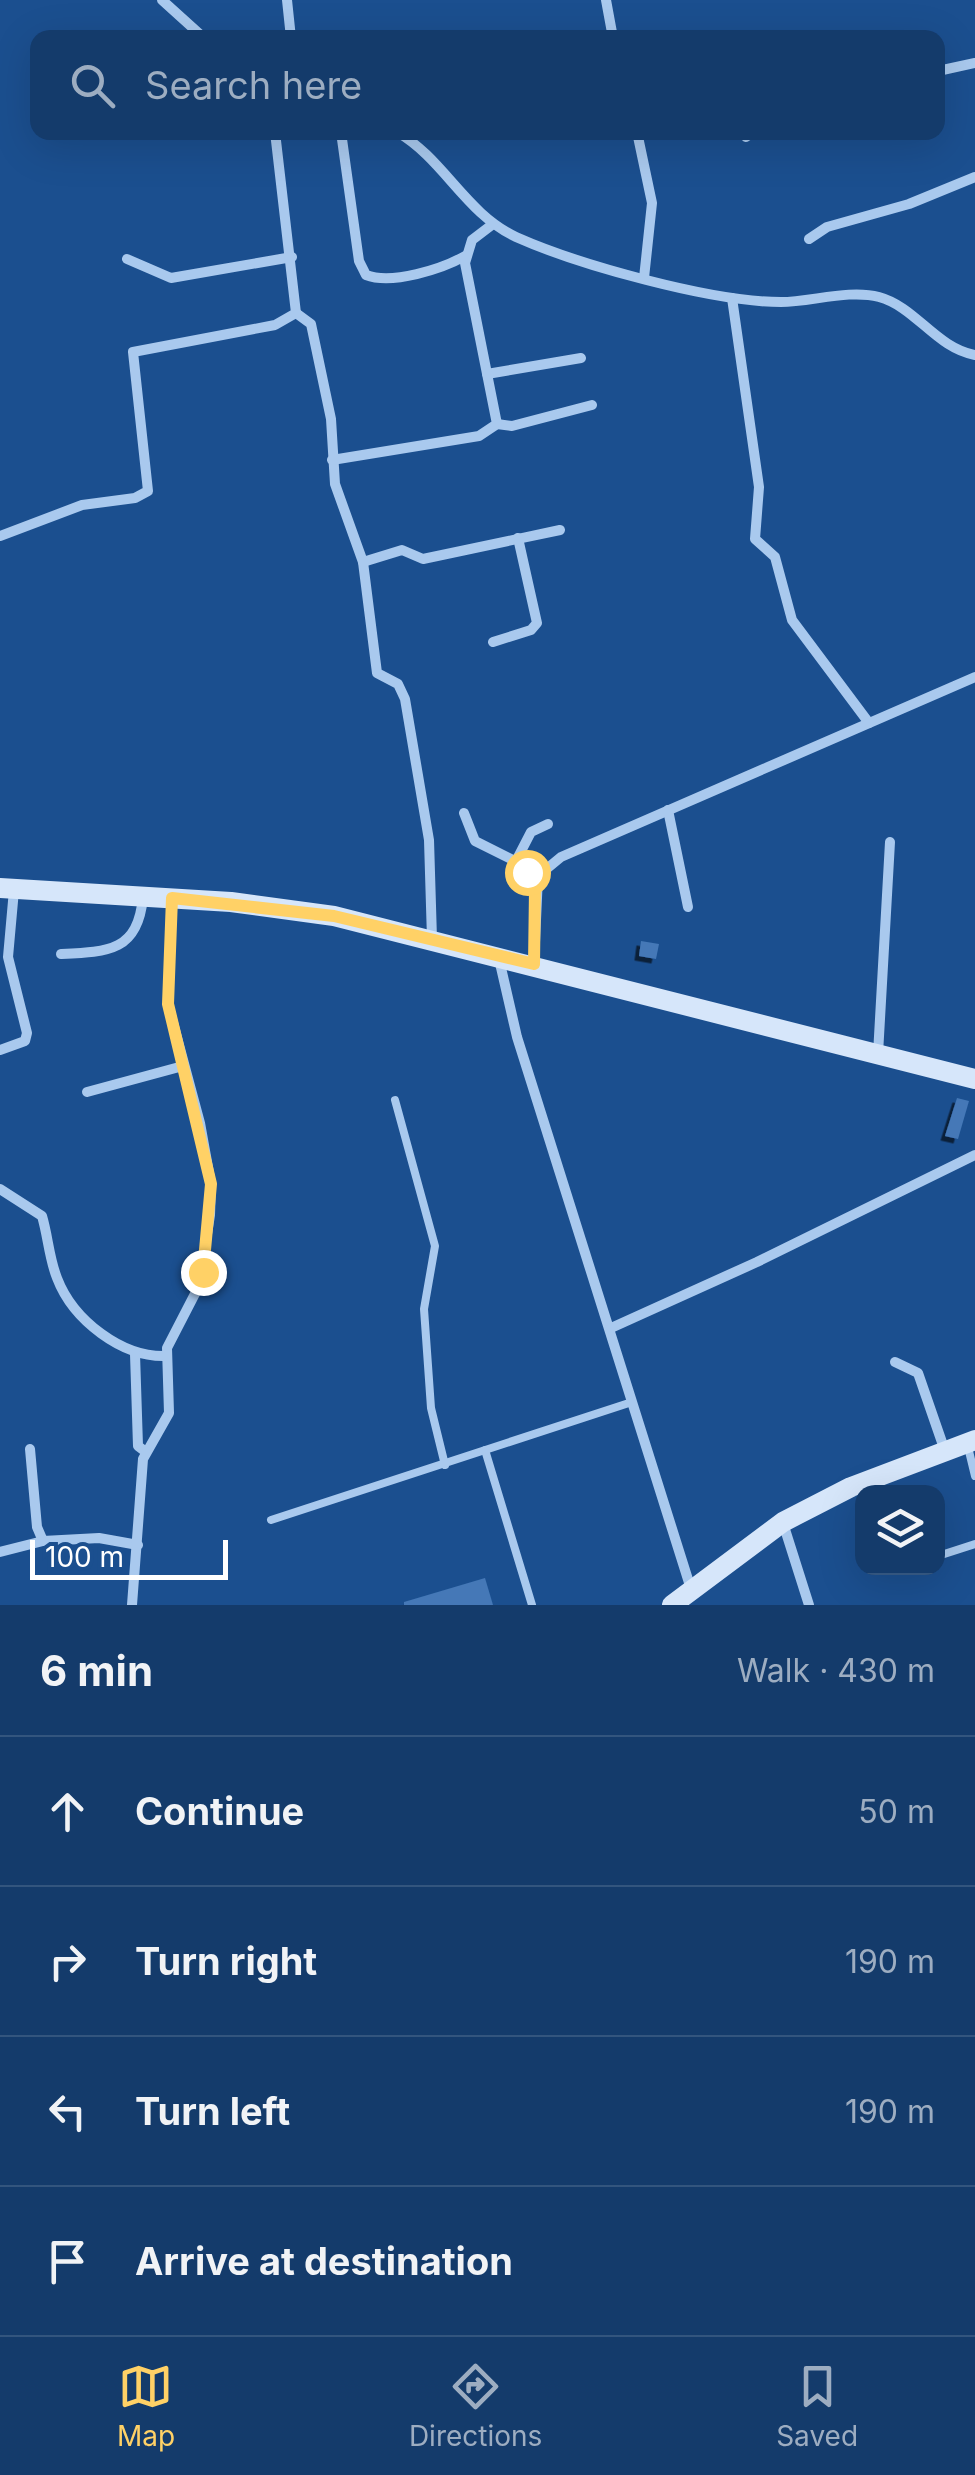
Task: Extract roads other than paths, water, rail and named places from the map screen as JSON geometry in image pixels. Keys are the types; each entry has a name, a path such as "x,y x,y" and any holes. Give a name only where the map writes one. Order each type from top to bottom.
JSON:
{"street":[{"path":"162,0 195,30"},
{"path":"287,0 290,30"},
{"path":"606,0 611,30"},
{"path":"945,69 975,63"},
{"path":"277,140 296,313 311,324 331,419 338,496 363,562 376,672 398,684 406,698 429,840 432,938"},
{"path":"343,140 359,261 366,276 382,279 452,264 464,256 472,240 493,224"},
{"path":"405,140 493,224 518,238 644,278 732,298 780,302 876,296 896,303 949,345 975,354"},
{"path":"639,140 652,203 644,278"},
{"path":"809,240 827,226 909,204 975,177"},
{"path":"464,256 497,424"},
{"path":"127,259 171,278 292,257"},
{"path":"732,298 760,487 755,539 775,557 792,620 869,723"},
{"path":"0,536 82,505 135,498 148,491 133,352 275,325 296,313"},
{"path":"487,374 582,358"},
{"path":"332,460 479,436 497,424 512,426 592,405"},
{"path":"363,562 402,550 423,559 560,530"},
{"path":"493,642 531,630 537,622 518,538"},
{"path":"534,964 538,876 561,856 975,678"},
{"path":"668,810 688,907"},
{"path":"464,813 475,841 516,861 535,889"},
{"path":"516,861 531,832 548,824"},
{"path":"878,1054 890,842"},
{"path":"0,1050 25,1041 27,1033 8,957 7,888 172,898 334,916 975,1079"},
{"path":"61,954 88,953 124,942 140,922 143,896"},
{"path":"132,1605 146,1452 169,1413 169,1340 193,1302 203,1272 210,1214 211,1184 168,1004 172,898"},
{"path":"499,957 517,1037 611,1328 683,1599 783,1522 855,1495"},
{"path":"87,1092 184,1066"},
{"path":"611,1328 758,1262 975,1155"},
{"path":"0,1189 42,1216 58,1281 74,1305 117,1346 136,1354 167,1356"},
{"path":"136,1354 138,1446 146,1452"},
{"path":"895,1362 918,1373 946,1452"},
{"path":"880,1485 971,1442"},
{"path":"30,1450 37,1527 44,1541"},
{"path":"783,1522 810,1605"},
{"path":"0,1552 44,1541 99,1538 138,1545"}],"lane":[{"path":"395,1100 436,1246 424,1309 431,1408 445,1464"},
{"path":"271,1520 632,1402"},
{"path":"971,1442 975,1476"},
{"path":"484,1450 532,1605"},
{"path":"945,1554 975,1544"}]}
